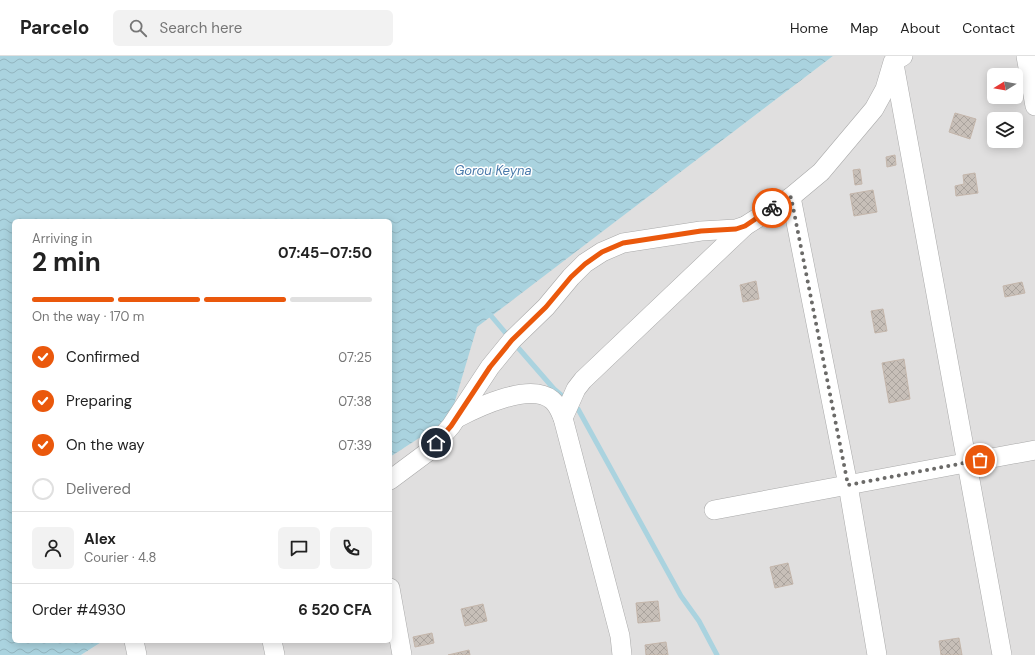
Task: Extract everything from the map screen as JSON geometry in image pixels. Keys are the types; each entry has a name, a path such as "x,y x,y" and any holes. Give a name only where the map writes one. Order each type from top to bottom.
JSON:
{"street":[{"path":"1026,56 1035,106"},
{"path":"563,418 576,389 583,380 745,226 791,197 821,172 874,109 885,89 898,59"},
{"path":"898,59 967,463 1002,655"},
{"path":"791,197 848,485 878,655"},
{"path":"392,479 429,451 457,419 490,367 512,340 546,307 571,277 585,264 602,252 623,243 701,231 736,229 745,226"},
{"path":"457,419 490,403 524,394 542,395 551,398 558,405 563,418 620,636 622,655"},
{"path":"714,510 1035,450"},
{"path":"392,599 402,655"},
{"path":"134,643 137,655"},
{"path":"272,643 275,655"}],"shaded area":[{"path":"833,56 1035,56 1035,655 81,655 100,643 392,643 392,456 450,418 476,327"}],"water":[{"name":"Gorou Keyna","path":"0,56 833,56 477,327 450,418 392,456 392,219 12,219 12,643 100,643 81,655 0,655"}],"building":[{"path":"955,113 976,119 970,139 949,132"},
{"path":"895,155 896,165 887,167 886,157"},
{"path":"860,169 862,184 855,185 853,170"},
{"path":"975,173 978,193 956,196 955,186 964,184 963,175"},
{"path":"873,190 877,212 854,216 850,194"},
{"path":"756,281 759,299 743,302 740,285"},
{"path":"1022,282 1025,293 1005,297 1003,286"},
{"path":"883,309 887,331 875,333 871,311"},
{"path":"904,359 910,399 889,403 882,363"},
{"path":"788,563 793,584 775,588 770,567"},
{"path":"658,601 660,621 638,623 636,603"},
{"path":"483,604 487,621 465,626 461,609"},
{"path":"432,633 434,643 415,647 413,637"},
{"path":"959,638 962,655 941,655 939,641"},
{"path":"666,642 668,655 646,655 645,645"},
{"path":"469,650 470,655 448,655"}],"waterway":[{"path":"487,311 509,337"},
{"path":"514,343 554,389 567,400"},
{"path":"573,405 578,409 681,596 699,621 717,655"}],"way so far":[{"path":"772,208 791,197 848,485 980,460"}],"route":[{"path":"436,443 466,406 490,367 512,340 546,307 571,277 585,264 602,252 623,243 701,231 736,229 745,226 772,208"}]}
